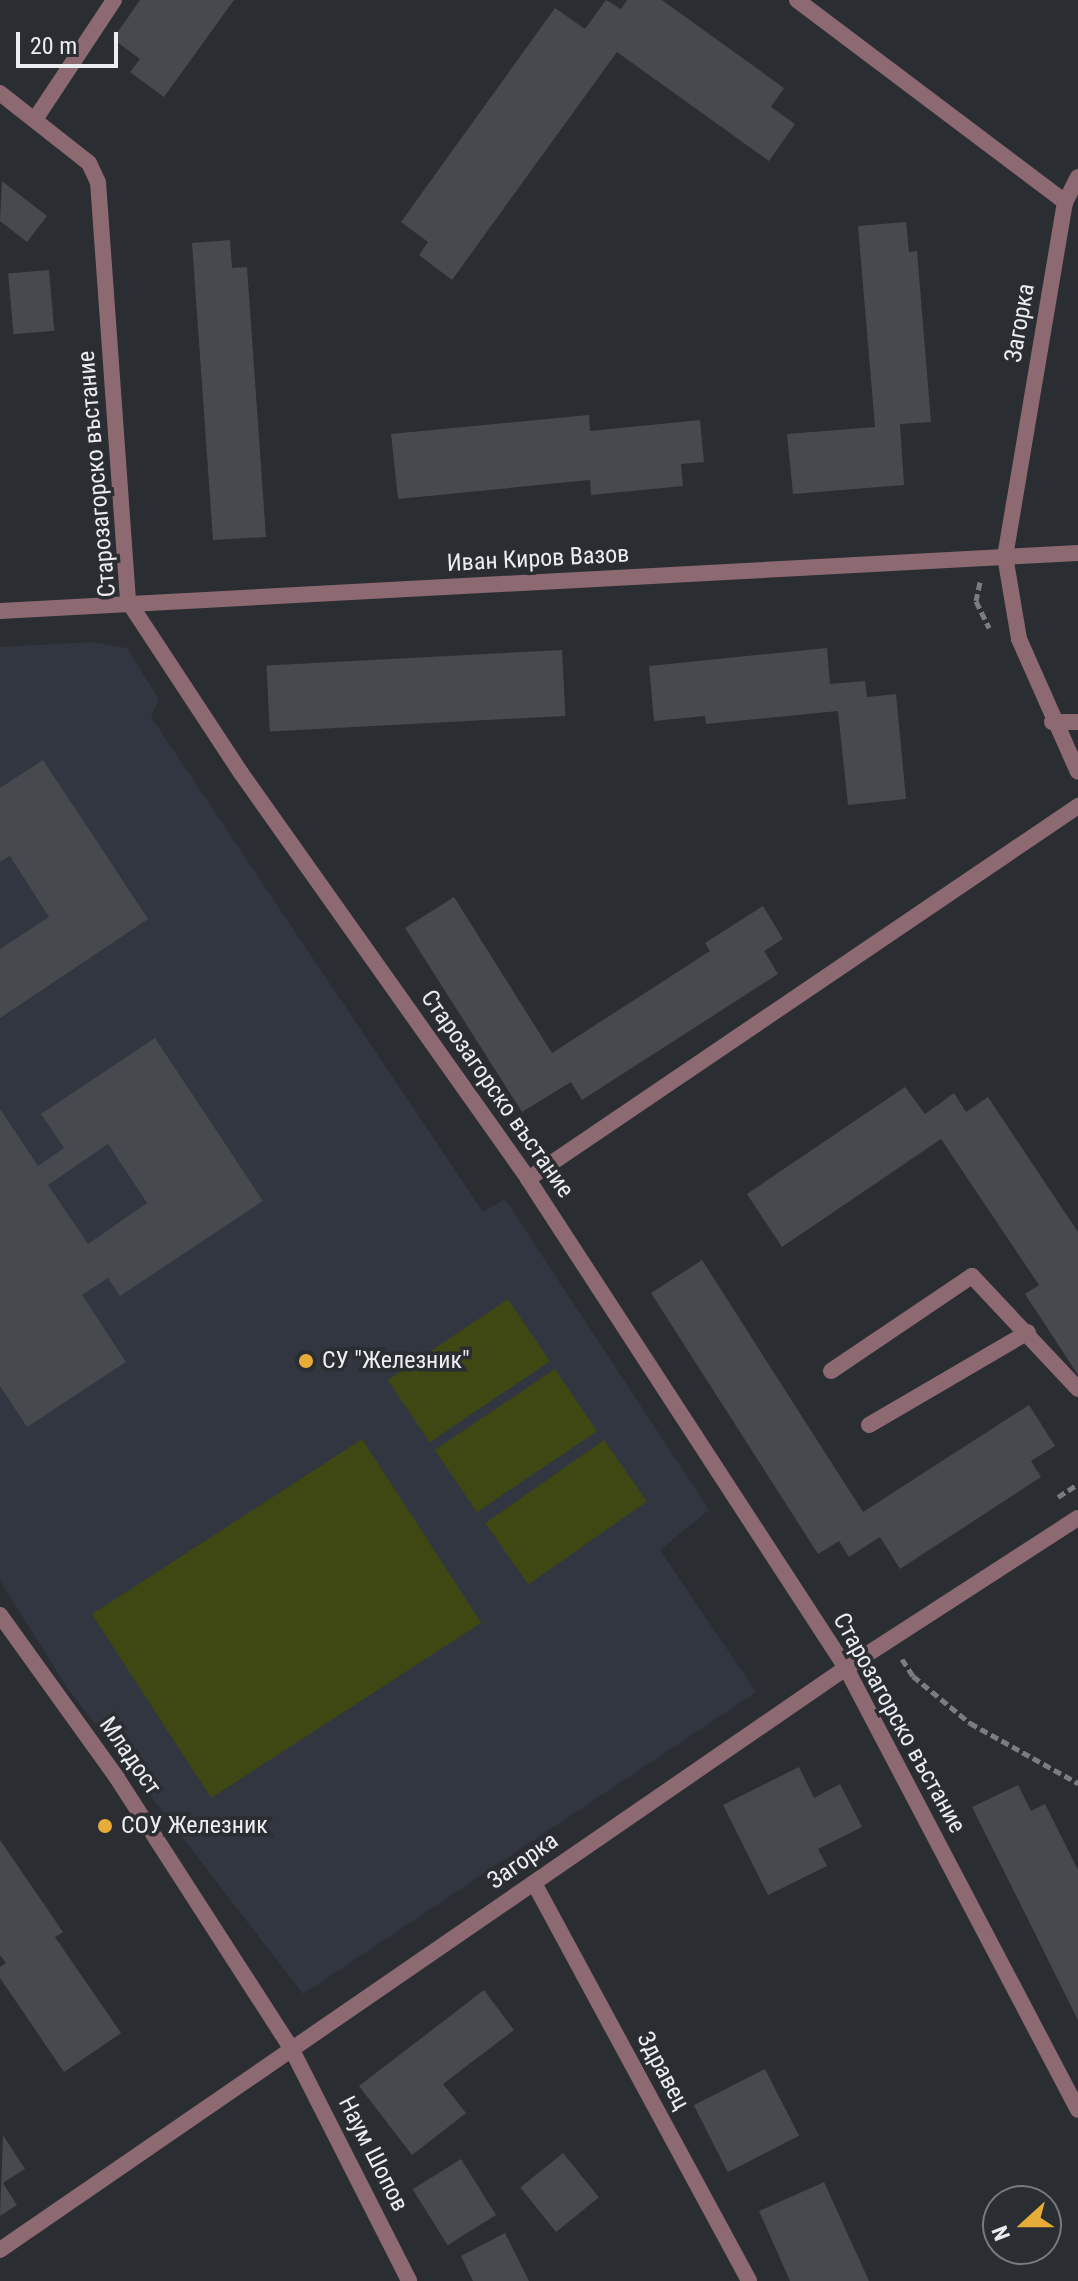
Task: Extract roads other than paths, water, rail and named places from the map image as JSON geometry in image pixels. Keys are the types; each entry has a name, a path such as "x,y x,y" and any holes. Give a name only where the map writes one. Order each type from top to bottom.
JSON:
{"street":[{"path":"36,118 114,0"},
{"path":"797,0 1065,202"},
{"name":"Старозагорско въстание","path":"0,93 36,118 89,163 98,182 128,601 241,773 528,1179 846,1668 1078,2110"},
{"name":"Загорка","path":"1078,177 1065,202 1005,556 1019,639 1052,722 1078,772"},
{"name":"Иван Киров Вазов","path":"0,611 128,601 616,580 1078,553"},
{"path":"1052,722 1078,722"},
{"path":"528,1179 1078,806"},
{"path":"831,1371 972,1276 1028,1332 1078,1389"},
{"path":"869,1425 1028,1332"},
{"name":"Загорка","path":"0,2250 846,1668 1078,1518"},
{"name":"Младост","path":"0,1615 117,1778 292,2050"},
{"name":"Здравец","path":"534,1883 749,2281"},
{"name":"Наум Шопов","path":"292,2050 409,2281"}],"place":[{"name":"СУ \"Железник\"","path":"306,1361"},
{"name":"СОУ Железник","path":"105,1826"}]}
